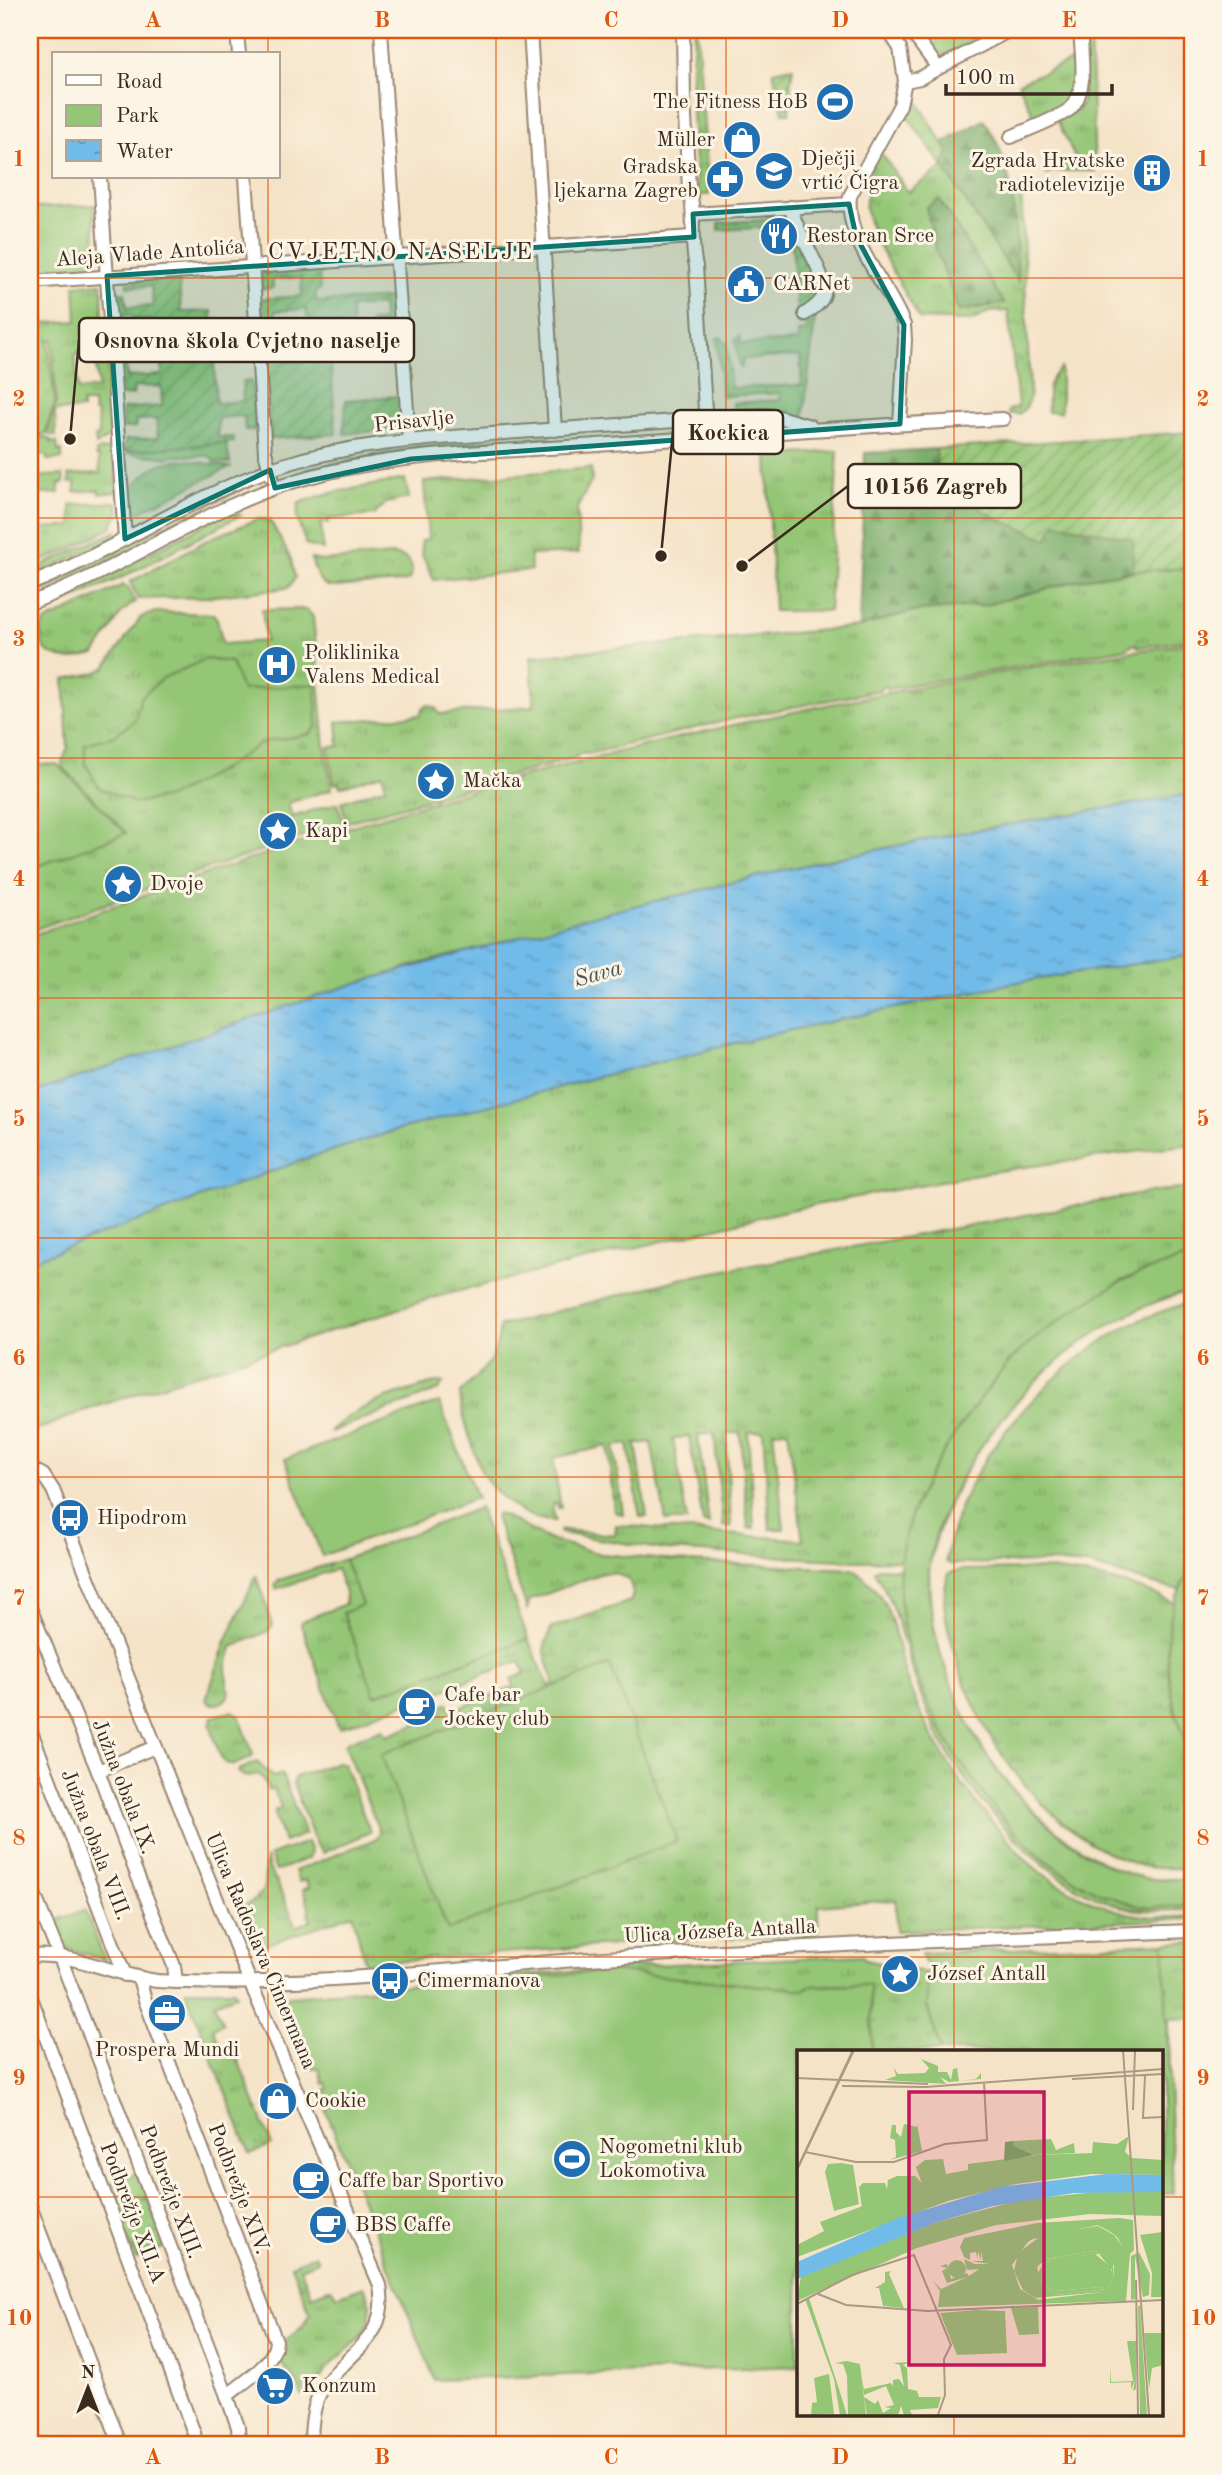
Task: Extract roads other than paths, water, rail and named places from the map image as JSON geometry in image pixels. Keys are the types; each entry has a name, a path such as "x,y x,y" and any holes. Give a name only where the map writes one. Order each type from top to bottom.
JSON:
{"street":[{"path":"381,30 409,440"},
{"path":"530,30 555,430"},
{"path":"683,30 689,188 693,198 692,237 706,437"},
{"path":"888,30 900,48 905,81 900,105 854,186 849,204 856,236 904,325 900,424"},
{"path":"910,30 938,68"},
{"path":"905,81 920,78 1010,30"},
{"path":"1012,137 1069,110 1076,102 1081,87 1080,30"},
{"path":"237,33 239,52"},
{"path":"100,178 125,539"},
{"path":"246,178 265,452 275,488"},
{"path":"689,188 685,199 686,225 692,237"},
{"path":"693,214 849,204"},
{"path":"791,207 792,216 825,287 821,301 805,314"},
{"name":"Aleja Vlade Antolića","path":"30,282 692,237"},
{"name":"Prisavlje","path":"30,584 78,563 200,499 270,470 342,450 409,440 770,416 828,429"},
{"name":"Prisavlje","path":"30,603 98,574 220,510 275,488 349,468 411,459 1003,419"},
{"name":"Ulica Radoslava Cimermana","path":"30,1468 43,1475 53,1490 250,1982 369,2258 382,2296 378,2324 370,2338 321,2390 316,2402 311,2445"},
{"name":"Južna obala IX.","path":"30,1608 98,1771 174,1966 176,1982"},
{"name":"Južna obala VIII.","path":"30,1729 125,1975"},
{"path":"98,1771 155,1747"},
{"name":"Podbrežje XIII.","path":"30,1884 227,2396 237,2427 239,2445"},
{"name":"Ulica Józsefa Antalla","path":"30,1956 58,1955 139,1978 176,1982 277,1983 579,1960 868,1943 1192,1931"},
{"name":"Podbrežje XIV.","path":"139,1978 145,2000 276,2341 274,2353 268,2361 227,2396"},
{"name":"Podbrežje XII.A","path":"30,1995 196,2445"},
{"path":"30,2206 117,2436 118,2445"},
{"path":"30,2444 50,2445"}],"water":[{"name":"Sava","path":"1192,794 1192,955 1013,983 763,1036 597,1077 400,1129 302,1160 30,1261 30,1094 353,984 593,916 822,861 966,832"}],"place":[{"name":"The Fitness HoB","path":"835,102"},
{"name":"Müller","path":"742,140"},
{"name":"Dječji vrtić Čigra","path":"774,171"},
{"name":"Zgrada Hrvatske radiotelevizije","path":"1152,173"},
{"name":"Gradska ljekarna Zagreb","path":"725,179"},
{"name":"Restoran Srce","path":"779,236"},
{"name":"CARNet","path":"746,284"},
{"name":"Osnovna škola Cvjetno naselje","path":"70,439"},
{"name":"Kockica","path":"661,556"},
{"name":"10156 Zagreb","path":"742,566"},
{"name":"Poliklinika Valens Medical","path":"277,665"},
{"name":"Mačka","path":"436,781"},
{"name":"Kapi","path":"278,831"},
{"name":"Dvoje","path":"123,884"},
{"name":"Hipodrom","path":"70,1518"},
{"name":"Cafe bar Jockey club","path":"417,1707"},
{"name":"József Antall","path":"900,1974"},
{"name":"Cimermanova","path":"390,1981"},
{"name":"Prospera Mundi","path":"167,2013"},
{"name":"Cookie","path":"278,2101"},
{"name":"Nogometni klub Lokomotiva","path":"572,2159"},
{"name":"Caffe bar Sportivo","path":"311,2181"},
{"name":"BBS Caffe","path":"328,2225"},
{"name":"Konzum","path":"275,2386"}],"district":[{"name":"CVJETNO NASELJE","path":"401,253"}]}
